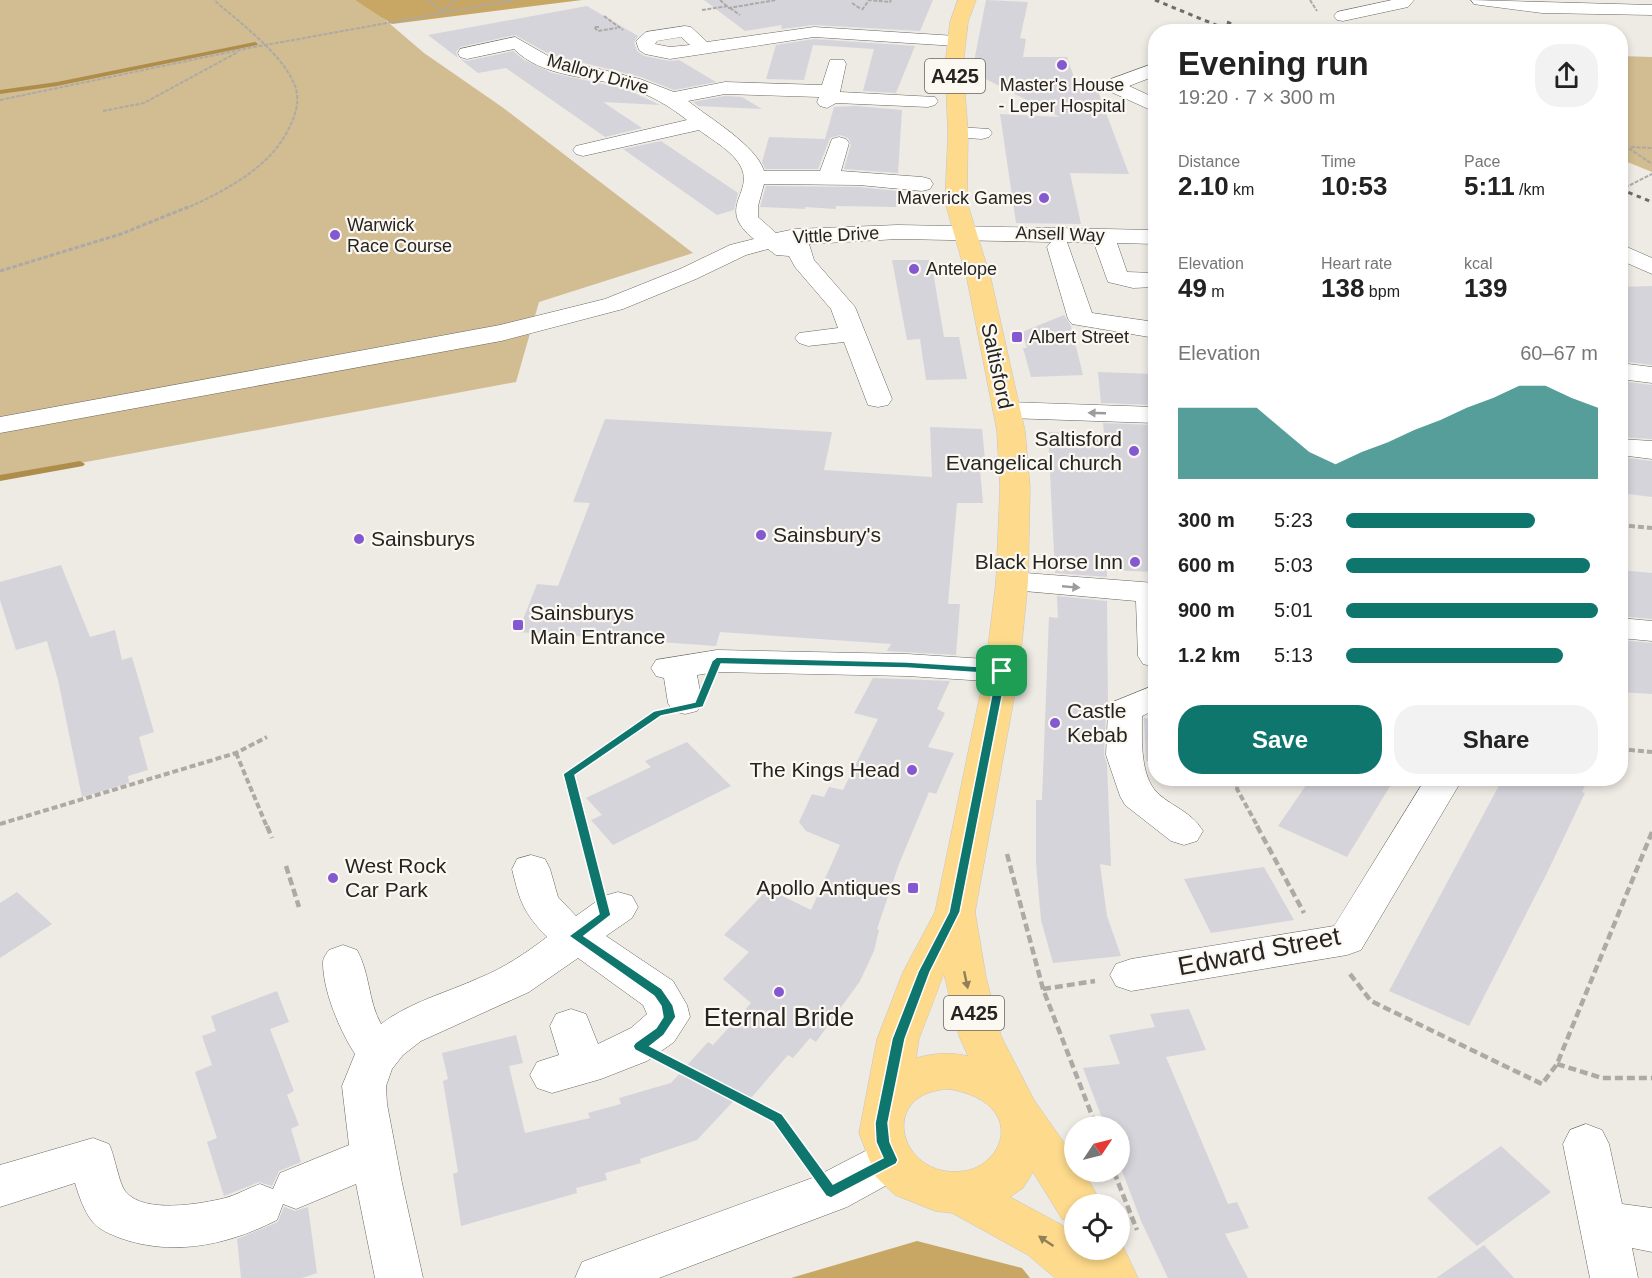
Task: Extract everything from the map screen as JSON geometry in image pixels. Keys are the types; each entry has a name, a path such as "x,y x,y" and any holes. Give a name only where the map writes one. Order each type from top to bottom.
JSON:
{"main road":[{"name":"Saltisford","path":"955,912 1002,671 1012,582 1015,488 1011,431 1007,410 979,279 956,202 958,133 954,66 956,41 967,0"},
{"name":"A425","path":"955,912 965,977 980,1036 1014,1104 1023,1123 1022,1150 1013,1168 988,1187 960,1193 940,1191 920,1185 904,1174 886,1152 881,1132 883,1113 898,1089 920,1075 947,1070 967,1072 987,1079 1014,1104 1072,1194"},
{"name":"A425","path":"887,1104 898,1039 924,972 955,912"},
{"name":"A425","path":"960,1193 1045,1240 1091,1278"},
{"path":"1114,1278 1117,1260"}],"street":[{"path":"1343,16 1402,3 1405,0"},
{"path":"1480,0 1552,9 1652,10"},
{"path":"699,43 685,31 652,36 645,41 646,46 652,50 670,53 814,32 956,41"},
{"name":"Mallory Drive","path":"515,43 545,42"},
{"path":"467,52 515,43"},
{"name":"Mallory Drive","path":"515,43 543,61 623,80 672,98 746,158 755,177"},
{"path":"1148,72 1118,83 1118,87 1148,102"},
{"path":"595,91 623,80"},
{"path":"672,98 724,88 826,90 928,101"},
{"path":"583,150 702,123"},
{"path":"958,133 982,133"},
{"path":"878,399 843,307 808,270 788,244 755,228 747,217 747,206 755,177 834,159 859,178 922,184"},
{"path":"1103,236 1117,277 1133,281 1148,280"},
{"name":"Ansell Way","path":"966,239 1148,237"},
{"name":"Vittle Drive","path":"0,425 501,333 614,304 712,264 788,244 966,239"},
{"path":"1059,247 1081,319 1148,329"},
{"path":"1628,255 1652,267"},
{"path":"808,338 853,334"},
{"path":"1628,372 1652,375"},
{"path":"1007,410 1148,415"},
{"path":"1628,448 1652,450"},
{"path":"1012,582 1148,593"},
{"path":"1628,629 1652,631"},
{"path":"671,708 673,667 717,661 907,665 1002,671"},
{"path":"1148,699 1125,710 1124,755 1138,796 1184,831"},
{"name":"Edward Street","path":"1131,975 1313,927 1347,939 1440,786"},
{"path":"531,869 540,903 561,926 600,919"},
{"path":"569,1055 639,1046 660,1031 669,1017 666,1005 658,993 600,919"},
{"path":"399,1278 373,1156 365,1083 378,1051 386,1042 406,1028 511,981 600,919"},
{"path":"343,961 359,1029 366,1040 378,1051"},
{"path":"1586,1144 1614,1278"},
{"path":"0,1186 93,1158 103,1195 110,1209 127,1220 176,1227 204,1225 373,1156"},
{"path":"599,1278 659,1267 831,1192 891,1160"},
{"path":"1603,1222 1652,1230"}],"path":[{"path":"0,271 147,225 191,206 256,170 277,152 290,132 298,102 296,88 289,75 262,46 214,0"},
{"path":"427,0 443,11"},
{"path":"443,11 456,0"},
{"path":"0,100 262,46 416,19 443,11 514,0"},
{"path":"720,0 740,15"},
{"path":"729,8 776,0"},
{"path":"862,10 869,0 890,2 891,0"},
{"path":"598,27 594,27 598,31 618,28"},
{"path":"103,111 144,103 244,50"},
{"path":"1630,147 1652,148"},
{"path":"1630,147 1652,164"},
{"path":"1628,186 1652,174"},
{"path":"1628,526 1652,528"},
{"path":"600,919 569,774 671,708"},
{"path":"0,824 237,753 267,737"},
{"path":"1628,750 1652,752"},
{"path":"237,753 272,838"},
{"path":"1238,786 1237,789 1313,927 1371,1001 1542,1084 1557,1064 1652,832"},
{"path":"1004,843 1043,989 1092,1116"},
{"path":"286,866 299,907"},
{"path":"1043,989 1131,975"},
{"path":"639,1046 778,1118 831,1192"},
{"path":"1557,1064 1602,1078 1652,1078"}],"shaded area":[{"name":"Warwick Race Course","path":"0,0 355,0 376,12 424,53 502,107 693,253 539,302 516,382 0,478"},
{"path":"355,0 582,0 392,24"},
{"path":"1628,56 1652,57 1652,172 1628,162"},
{"path":"917,1241 1022,1268 1030,1278 791,1278"}],"building":[{"path":"704,0 933,0 920,31 814,25 781,29 782,25 745,31"},
{"path":"986,0 1028,2 1020,38 1026,39 1023,57 1067,57 1078,89 1097,89 1129,174 1070,173 1081,224 1016,223 1000,114 1060,117 972,72"},
{"path":"587,6 638,36 634,42 637,51 644,56 670,61 679,60 716,82 674,90 641,77 551,55 515,35 460,47 456,52 458,58 428,35"},
{"path":"814,39 915,46 896,93 863,91 874,49 813,45 804,80 766,79 776,45"},
{"path":"513,51 524,60 552,73 626,89 660,105 603,102 642,128 605,137 506,68 478,73 460,59 467,61"},
{"path":"725,96 742,97 762,109 698,106 693,102"},
{"path":"856,106 902,110 898,173 844,169 851,144 848,138 840,135 830,138 818,169 765,169 762,162 769,137 825,139 834,107"},
{"path":"661,141 738,193 734,210 717,215 623,149"},
{"path":"766,186 859,187 897,191 896,207 836,206 836,209 805,207 805,209 760,207"},
{"path":"892,260 931,260 944,337 959,337 967,379 926,380 920,339 907,340"},
{"path":"1652,286 1652,365 1628,362 1628,287"},
{"path":"1064,315 1071,326 1083,375 1031,377 1023,348 1027,348 1022,332"},
{"path":"1098,372 1148,374 1148,405 1101,403"},
{"path":"1628,382 1652,385 1652,439 1628,438"},
{"name":"Sainsbury's","path":"605,419 832,432 824,470 932,477 930,427 982,429 986,469 980,469 983,503 957,503 948,604 960,604 956,655 887,651 891,644 720,632 716,646 518,632 537,584 558,586 590,503 573,502"},
{"path":"1103,423 1148,425 1148,572 1107,570 1107,577 1055,573 1048,432 1104,434"},
{"path":"1628,458 1652,461 1652,497 1628,494"},
{"path":"61,565 90,637 115,630 122,660 132,657 154,732 139,737 148,770 128,776 129,783 82,797 58,680 47,641 16,650 0,600 0,582"},
{"path":"1628,571 1652,573 1652,619 1628,617"},
{"path":"1057,596 1107,601 1108,706 1104,755 1107,764 1111,866 1100,864 1107,916 1121,956 1053,963 1041,920 1036,863 1036,800 1042,800 1049,617 1058,618"},
{"path":"1628,641 1652,643 1652,694 1628,692"},
{"path":"873,678 950,681 937,709 945,713 928,747 954,753 936,794 929,792 899,864 877,929 879,930 874,951 860,981 816,1042 810,1038 793,1058 788,1055 751,1098 741,1093 697,1140 640,1159 641,1163 605,1173 607,1180 576,1188 577,1193 461,1226 453,1174 458,1172 443,1081 448,1079 442,1053 516,1035 523,1063 509,1066 525,1133 590,1118 588,1113 621,1104 619,1098 671,1083 708,1042 713,1045 751,1003 723,979 749,952 724,935 768,889 811,910 840,845 806,831 799,822 812,794 824,797 829,787 843,790 878,719 854,713"},
{"path":"1144,718 1148,718 1148,761 1146,761"},
{"path":"687,742 731,786 613,845 591,820 602,815 586,798 651,767 645,761"},
{"path":"1306,786 1390,786 1347,857 1278,826"},
{"path":"1499,786 1585,786 1582,792 1585,793 1547,873 1469,1026 1389,991"},
{"path":"1264,867 1294,920 1211,933 1184,879"},
{"path":"17,892 52,924 0,958 0,903"},
{"path":"277,991 289,1022 270,1029 294,1091 287,1095 299,1125 291,1129 301,1162 279,1171 272,1186 259,1182 224,1196 207,1142 217,1138 195,1072 212,1065 202,1036 216,1031 211,1016"},
{"path":"1189,1009 1206,1050 1166,1057 1228,1204 1237,1202 1249,1228 1225,1234 1248,1278 1168,1278 1141,1221 1126,1182 1130,1182 1130,1116 1101,1116 1083,1068 1120,1064 1109,1035 1155,1027 1150,1014"},
{"path":"1501,1146 1551,1192 1477,1246 1427,1198"},
{"path":"284,1207 295,1211 308,1207 317,1273 302,1278 241,1278 237,1239 278,1222"},
{"path":"1484,1245 1514,1278 1436,1278"}],"waterway":[{"path":"0,92 57,84 255,44"},
{"path":"0,478 80,464"}],"railway":[{"path":"1155,0 1214,24"},
{"path":"1227,22 1232,24"},
{"path":"1628,192 1652,202"}],"place":[{"name":"Master's House - Leper Hospital","path":"1062,65"},
{"name":"Maverick Games","path":"1044,198"},
{"name":"Warwick Race Course","path":"335,235"},
{"name":"Antelope","path":"914,269"},
{"name":"Albert Street","path":"1017,337"},
{"name":"Saltisford Evangelical church","path":"1134,451"},
{"name":"Sainsbury's","path":"761,535"},
{"name":"Sainsburys","path":"359,539"},
{"name":"Black Horse Inn","path":"1135,562"},
{"name":"Sainsburys Main Entrance","path":"518,625"},
{"name":"Castle Kebab","path":"1055,723"},
{"name":"The Kings Head","path":"912,770"},
{"name":"West Rock Car Park","path":"333,878"},
{"name":"Apollo Antiques","path":"913,888"},
{"name":"Eternal Bride","path":"779,992"}],"route":[{"path":"717,661 825,662 1002,671 955,912 924,972 898,1039 887,1104 881,1123 883,1142 891,1160 831,1192 778,1118 639,1046 660,1031 669,1017 666,1005 658,993 575,936 606,915 569,774 658,713 699,705 717,661"}]}
